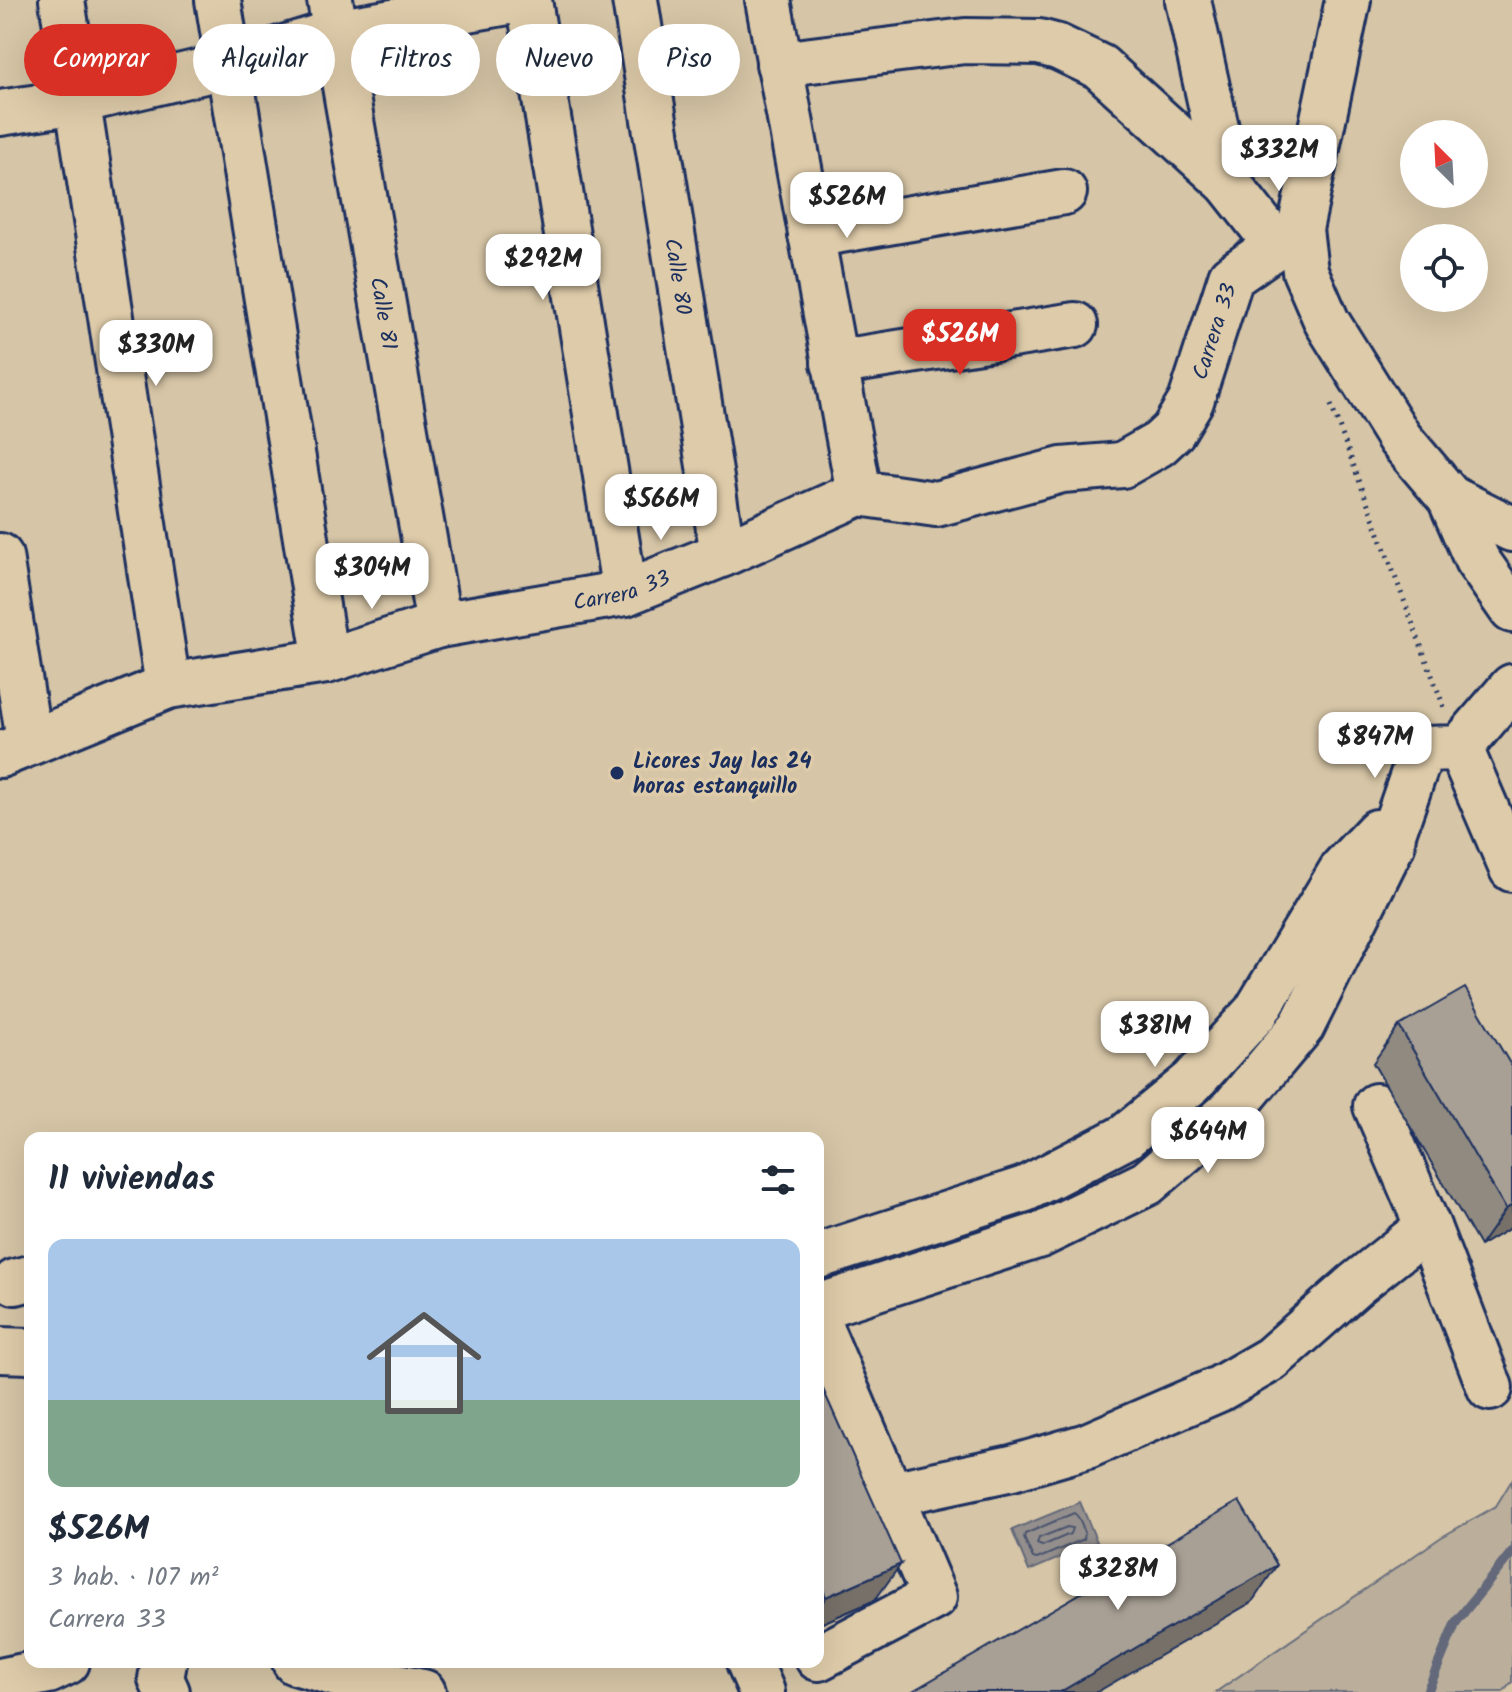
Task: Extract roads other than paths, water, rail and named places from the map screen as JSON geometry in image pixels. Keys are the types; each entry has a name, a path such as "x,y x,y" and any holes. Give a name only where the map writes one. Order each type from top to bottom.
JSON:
{"street":[{"path":"62,0 168,686"},
{"path":"218,0 222,24"},
{"path":"332,16 520,0"},
{"path":"529,0 625,593"},
{"name":"Calle 80","path":"635,0 723,554"},
{"path":"768,0 859,493"},
{"path":"1188,0 1228,183"},
{"path":"1288,237 1348,0"},
{"name":"Calle 81","path":"332,16 439,625"},
{"path":"779,64 965,41 1003,40 1048,44 1100,67 1288,237 1327,322 1400,439 1450,498 1477,560 1512,610"},
{"path":"0,113 78,101 193,74"},
{"path":"234,96 326,661"},
{"path":"811,235 1064,192"},
{"name":"Carrera 33","path":"14,748 168,686 326,661 439,625 625,593 723,554 859,493 936,504 1062,470 1122,465 1159,444 1173,431 1191,401 1231,277 1288,237"},
{"path":"834,363 1075,325"},
{"path":"1450,498 1512,529"},
{"path":"0,556 14,748"},
{"path":"824,1305 1040,1235 1147,1183 1230,1112 1302,1026 1392,845 1393,833 1422,749 1460,748 1512,687"},
{"path":"1460,748 1512,869"},
{"path":"824,1254 1025,1189 1125,1137 1192,1082 1256,1012 1343,868 1377,832 1393,833"},
{"path":"1376,1106 1428,1227 1490,1388"},
{"path":"891,1494 1012,1468 1087,1446 1219,1389 1271,1359 1356,1284 1428,1227"},
{"path":"824,1337 934,1597 824,1655"},
{"path":"0,1350 24,1351"},
{"path":"0,1681 54,1668"},
{"path":"163,1668 161,1679 167,1692"},
{"path":"316,1668 423,1692"},
{"path":"752,1668 762,1692"}],"water":[{"path":"1080,1502 1097,1542 1029,1571 1012,1530"}],"waterway":[{"path":"1427,1692 1456,1622 1512,1552"}],"place":[{"name":"Licores Jay las 24 horas estanquillo","path":"617,773"}]}
